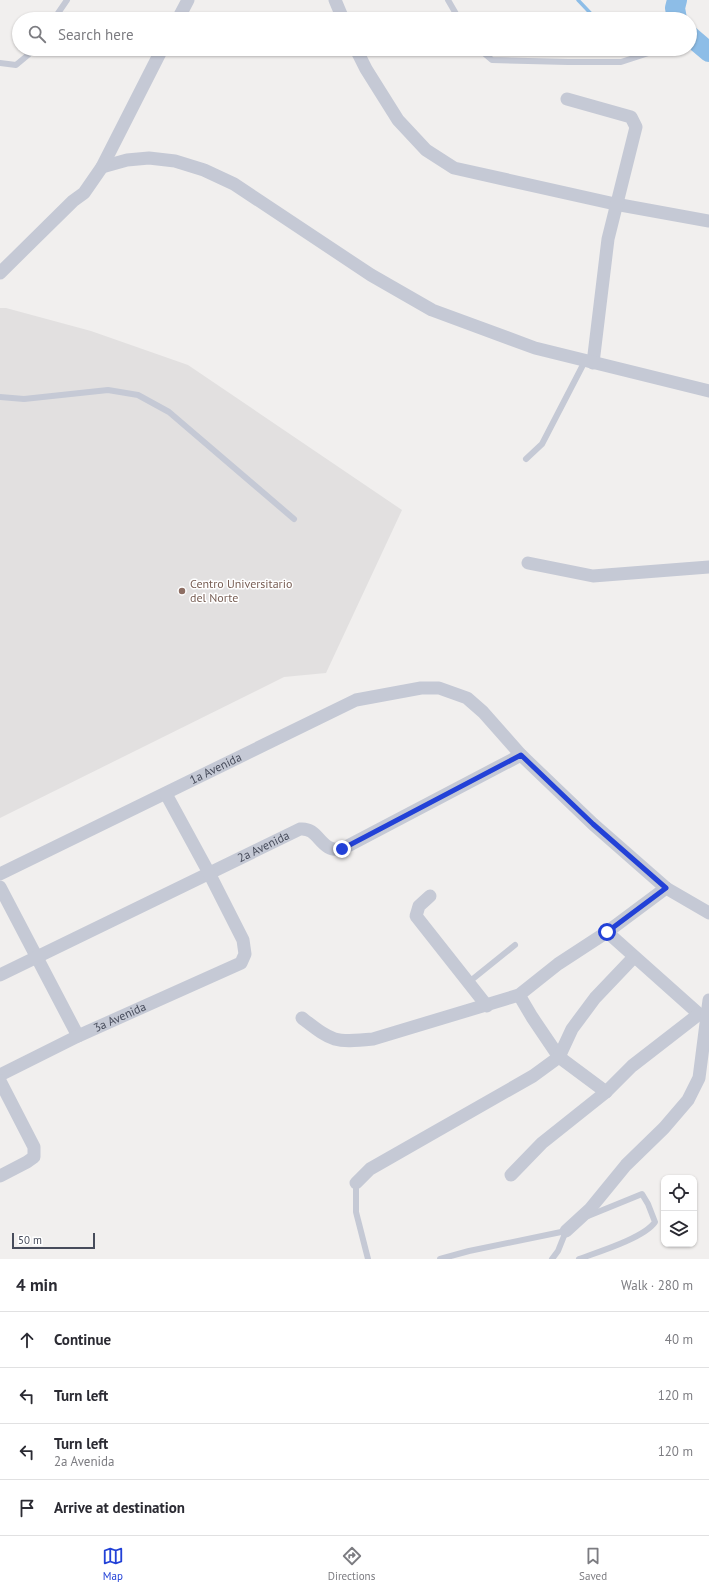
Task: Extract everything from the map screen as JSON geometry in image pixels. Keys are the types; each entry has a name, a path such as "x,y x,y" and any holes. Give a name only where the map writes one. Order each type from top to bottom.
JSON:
{"street":[{"path":"182,12 188,0"},
{"path":"335,0 340,12"},
{"path":"0,273 73,201 84,193 102,167 158,56"},
{"path":"360,56 398,120 426,150 454,168 615,204 709,221"},
{"path":"567,99 631,117 636,127 615,204 608,239 589,362"},
{"path":"102,167 127,160 149,158 175,161 204,170 234,184 371,275 432,310 535,348 709,391"},
{"path":"528,563 593,576 709,567"},
{"name":"1a Avenida","path":"0,874 356,700 421,688 439,688 468,698 483,712 521,755"},
{"path":"521,755 593,824 666,888 709,913"},
{"name":"2a Avenida","path":"0,975 300,829 306,828 312,831 327,848 334,850 342,849 521,755"},
{"path":"166,794 209,873"},
{"name":"3a Avenida","path":"0,1075 78,1036 241,963 245,954 243,940 209,873"},
{"path":"0,887 78,1036"},
{"path":"302,1018 330,1039 348,1042 372,1039 487,1006 519,994 558,964 607,932 666,888"},
{"path":"430,896 418,906 416,916 487,1006"},
{"path":"607,932 702,1015"},
{"path":"356,1183 370,1168 533,1076 559,1057 572,1029 595,998 634,957"},
{"path":"519,994 532,1017 559,1057 606,1092"},
{"path":"566,1231 590,1209 626,1165 664,1128 688,1100 699,1078 702,1015 709,1000"},
{"path":"511,1175 542,1143 606,1092 632,1066 702,1015"},
{"path":"0,1082 34,1147 34,1156 27,1162 0,1176"}],"lane":[{"path":"59,12 67,0"},
{"path":"448,0 455,12"},
{"path":"0,63 16,65 26,56"},
{"path":"487,56 492,60 568,62 621,62 640,56"},
{"path":"526,459 542,444 589,362"},
{"path":"0,397 24,399 108,390 138,395 169,412 294,519"},
{"path":"469,982 515,945"},
{"path":"356,1183 356,1212 368,1259"},
{"path":"578,1220 642,1194 648,1204 655,1222 651,1227 620,1244 579,1259"},
{"path":"440,1259 468,1251 566,1231"},
{"path":"552,1259 566,1231"}],"shaded area":[{"name":"Centro Universitario del Norte","path":"0,308 6,308 91,331 188,365 402,510 326,673 284,677 0,818"}],"waterway":[{"path":"578,0 589,12"},
{"path":"676,12 677,0"},
{"path":"697,42 709,52"}],"place":[{"name":"Centro Universitario del Norte","path":"182,591"}],"route":[{"path":"342,849 521,755 593,824 666,888 607,932"}]}
